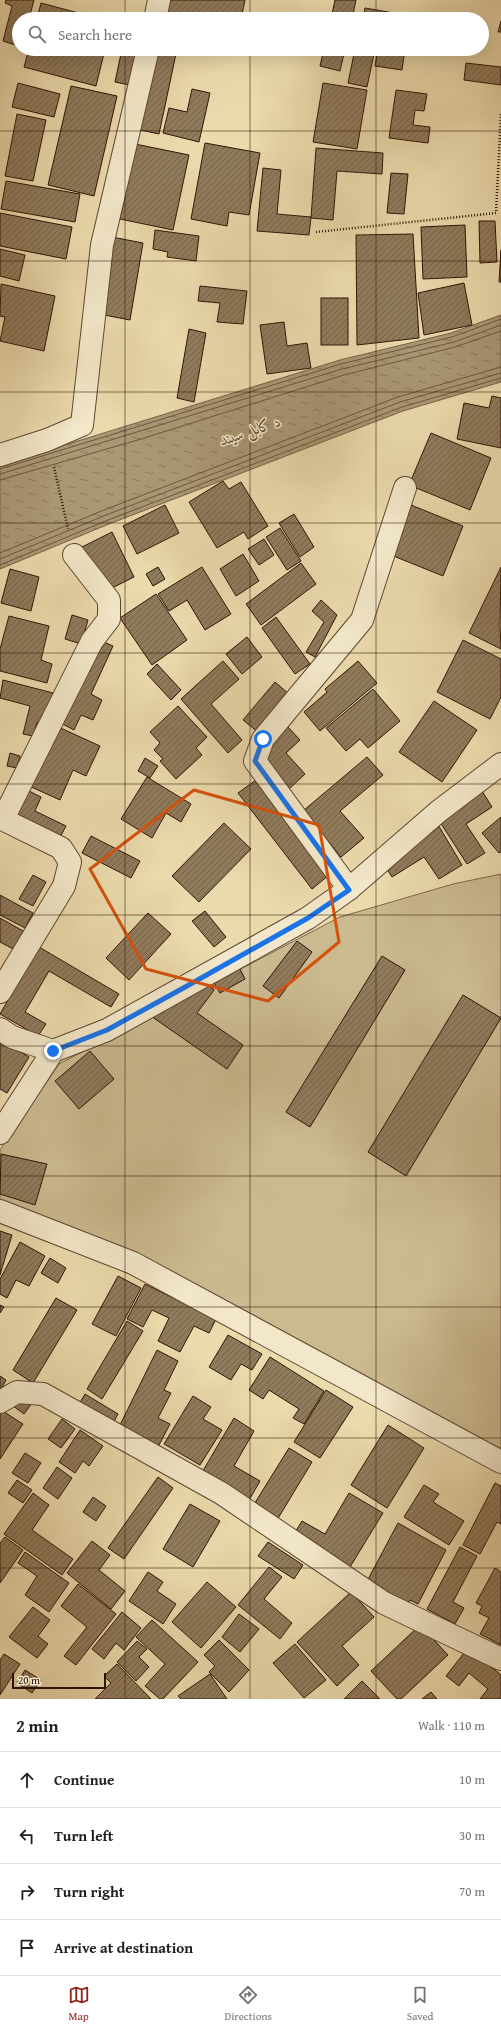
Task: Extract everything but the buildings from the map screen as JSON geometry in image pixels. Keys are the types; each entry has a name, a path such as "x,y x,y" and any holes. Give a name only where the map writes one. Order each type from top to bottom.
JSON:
{"street":[{"path":"156,12 159,0"},
{"path":"0,455 48,440 82,426 102,245 146,56"},
{"path":"349,890 255,761 263,739 362,620 405,488"},
{"path":"0,992 64,886 70,862 61,848 2,818 92,641 109,619 109,600 74,554"},
{"path":"0,1133 53,1051 107,1030 308,918 349,890 439,811 501,764"},
{"path":"0,1029 12,1037 53,1051"},
{"path":"0,1211 133,1263 501,1462"},
{"path":"0,1402 17,1392 43,1394 221,1493 384,1603 501,1660"}],"path":[{"path":"316,232 496,212 501,113"},
{"path":"48,440 74,554"}],"highlighted area":[{"path":"194,790 319,825 339,942 268,1001 146,969 90,869"}],"shaded area":[{"path":"501,874 501,1467 0,1207 0,1150 59,1064 340,917 453,884"}],"water":[{"name":"د کابل سيند","path":"501,315 501,382 403,411 109,524 0,569 0,465 340,360 451,333"}],"route":[{"path":"53,1051 107,1030 308,918 349,890 255,761 263,739"}]}
